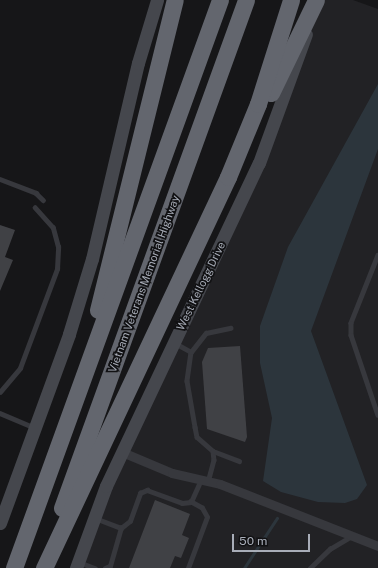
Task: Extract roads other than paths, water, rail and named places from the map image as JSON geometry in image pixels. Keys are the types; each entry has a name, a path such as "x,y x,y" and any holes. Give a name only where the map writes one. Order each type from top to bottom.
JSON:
{"highway":[{"path":"85,371 175,0"},
{"path":"14,568 220,0"},
{"name":"Vietnam Veterans Memorial Highway","path":"40,568 246,0"},
{"path":"228,177 258,104 291,0"},
{"path":"44,568 228,177 317,0"}],"main road":[{"path":"0,523 92,259 138,63 157,0"},
{"name":"West Kellogg Drive","path":"77,565 94,518 122,452 259,163 317,0"}],"street":[{"path":"122,452 172,473 205,481 378,546"}],"lane":[{"path":"0,179 36,193 43,200"},
{"path":"0,391 20,368 57,269 58,247 53,228 35,208"},
{"path":"378,255 351,323 351,335 378,415"},
{"path":"230,328 206,333 191,352 187,381 197,437 213,451 239,461"},
{"path":"174,342 191,352"},
{"path":"0,384 0,391"},
{"path":"0,412 34,428"},
{"path":"190,502 205,481 214,460 213,451"},
{"path":"105,568 110,566 121,528 130,520 140,492 147,490 182,503 190,502 202,508 207,517 188,568"},
{"path":"94,518 121,528"},
{"path":"310,568 330,549 352,536"},
{"path":"77,565 95,568"}],"waterway":[{"path":"244,568 277,518"}]}
